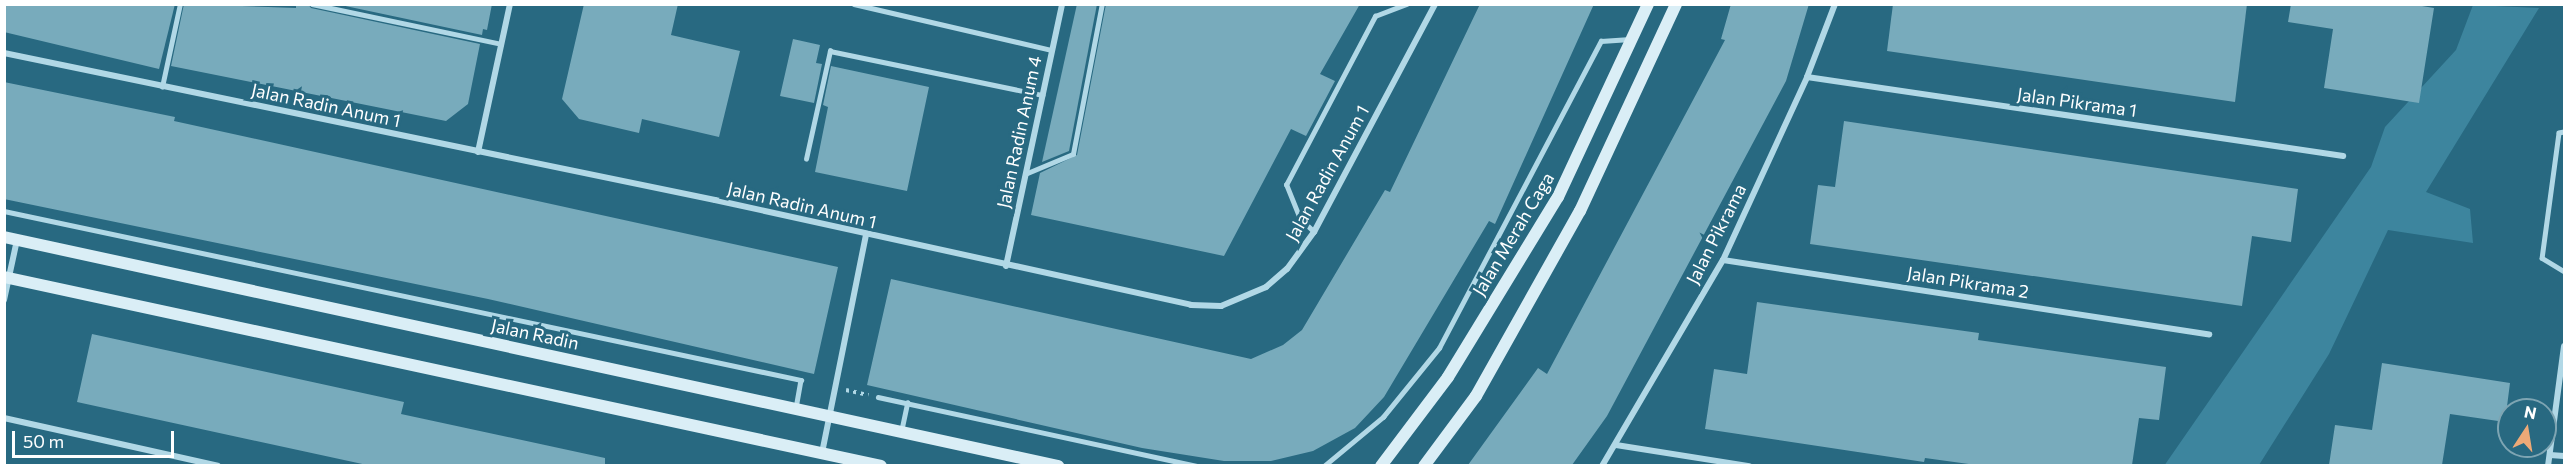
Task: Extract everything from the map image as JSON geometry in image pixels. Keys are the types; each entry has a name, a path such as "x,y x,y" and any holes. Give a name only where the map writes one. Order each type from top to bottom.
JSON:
{"street":[{"path":"478,152 510,4"},
{"name":"Jalan Radin Anum 4","path":"1006,266 1062,4"},
{"name":"Jalan Radin Anum 1","path":"4,52 1191,305 1221,306 1266,287 1287,269 1314,232 1435,4"},
{"name":"Jalan Merah Caga","path":"1381,465 1448,376 1558,197 1648,4"},
{"path":"1424,465 1476,396 1580,211 1676,4"},
{"name":"Jalan Pikrama","path":"1602,465 1616,445 1723,260 1807,77 1835,4"},
{"name":"Jalan Pikrama 1","path":"1807,77 2343,156"},
{"path":"822,453 866,235"},
{"path":"4,300 11,238"},
{"name":"Jalan Radin","path":"11,238 1058,465"},
{"name":"Jalan Pikrama 2","path":"1723,260 2209,334"},
{"path":"7,277 881,465"},
{"path":"2557,404 2565,346"},
{"path":"4,418 218,465"},
{"path":"1616,445 1749,465"}],"lane":[{"path":"162,87 180,4"},
{"path":"312,4 501,44"},
{"path":"854,4 1052,50"},
{"path":"1025,174 1072,154 1102,4"},
{"path":"1314,232 1300,219 1287,185 1375,16 1407,4"},
{"path":"1324,465 1383,417 1439,348 1601,41 1633,39"},
{"path":"806,159 830,51 1042,95"},
{"path":"2565,132 2559,133 2542,258 2565,271"},
{"path":"4,211 801,381 796,409"},
{"path":"878,396 1198,465"},
{"path":"901,432 907,403"}],"shaded area":[{"path":"2473,5 2539,8 2426,192 2470,209 2473,243 2388,230 2329,354 2259,465 2164,466 2371,167 2385,127 2456,50"}],"building":[{"path":"4,4 175,4 159,69 4,32"},
{"path":"184,4 296,8 296,4 308,4 311,8 480,44 468,104 446,121 171,66"},
{"path":"336,4 492,4 487,30 483,29 482,35"},
{"path":"584,4 678,4 671,35 740,51 719,137 642,119 639,133 579,119 562,99"},
{"path":"1077,4 1097,4 1069,151 1042,162"},
{"path":"1106,4 1360,4 1320,74 1335,81 1306,136 1291,129 1224,256 1031,215 1040,173 1077,155"},
{"path":"1480,4 1594,4 1495,224 1489,221 1384,397 1355,428 1313,451 1271,461 1224,461 1142,448 867,385 891,279 1251,359 1283,345 1302,330 1385,190 1390,192"},
{"path":"1731,4 1809,4 1786,81 1607,416 1572,465 1468,465 1538,368 1547,374 1725,40 1721,39"},
{"path":"1893,4 2247,4 2235,102 1887,51"},
{"path":"2291,4 2410,4 2434,8 2419,103 2324,88 2333,29 2288,22"},
{"path":"793,39 820,45 816,63 822,64 814,103 780,96"},
{"path":"831,66 929,87 907,191 815,172 828,107 823,105"},
{"path":"4,82 175,117 174,121 838,267 814,374 488,299 4,199"},
{"path":"1844,121 2298,189 2291,242 2252,236 2242,306 1810,244 1818,185 1835,187"},
{"path":"1757,302 1979,333 1978,340 2166,367 2159,420 2139,418 2132,465 1976,465 1925,458 1924,462 1705,429 1714,369 1747,374"},
{"path":"92,334 404,402 401,414 605,458 605,465 367,465 77,402"},
{"path":"2382,363 2510,383 2508,398 2497,398 2497,421 2450,414 2442,465 2329,465 2335,425 2372,430"}]}
